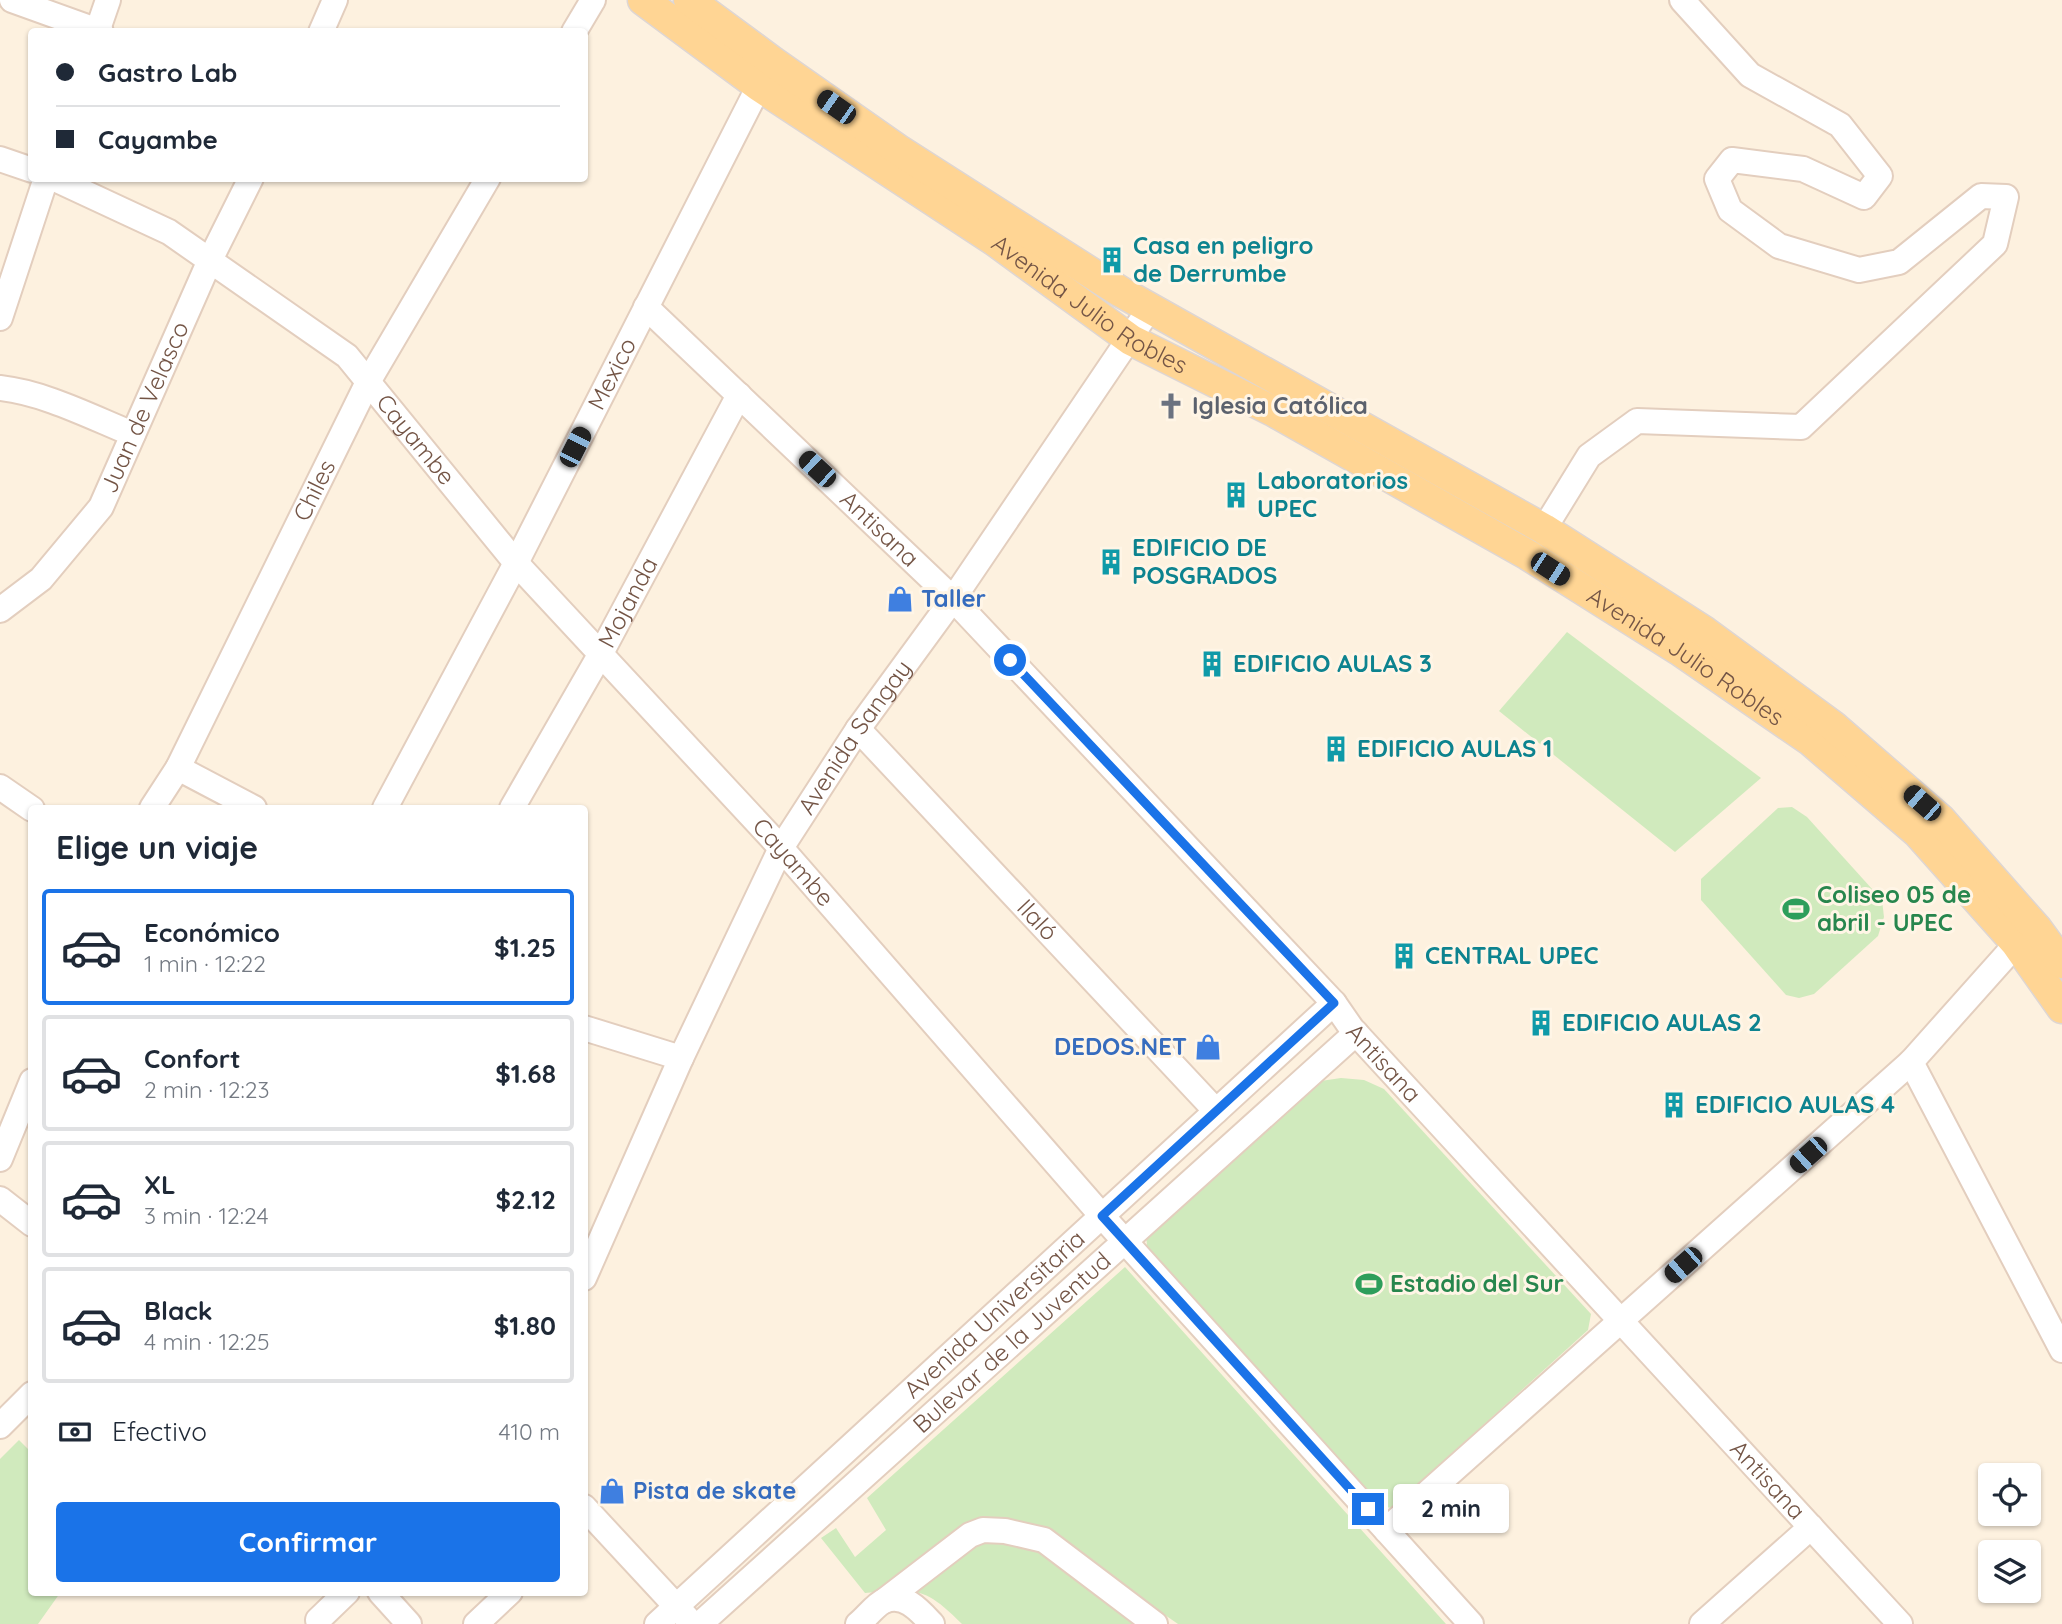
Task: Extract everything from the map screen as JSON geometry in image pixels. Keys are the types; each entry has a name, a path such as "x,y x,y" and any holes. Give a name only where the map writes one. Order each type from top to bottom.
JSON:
{"main road":[{"name":"Avenida Julio Robles","path":"643,0 759,86 995,241 1130,340 1273,411 1528,555 1679,650 1811,741 1908,825 2025,934 2062,963"},
{"name":"Avenida Julio Robles","path":"689,0 900,151 1150,309 1544,529 1705,632 1833,726 1940,819 2025,934 2062,1008"}],"street":[{"path":"12,0 91,28"},
{"path":"100,28 108,0"},
{"path":"323,28 335,0"},
{"path":"576,28 593,0"},
{"path":"1544,529 1589,456 1637,421 1801,426 1995,244 2006,197 1981,196 1899,262 1859,270 1779,246 1730,210 1717,179 1732,160 1803,169 1864,197 1880,176 1840,125 1750,75 1682,0"},
{"name":"Mexico","path":"387,805 516,563 759,86"},
{"path":"0,159 28,169"},
{"path":"0,318 45,182"},
{"name":"Cayambe","path":"62,182 169,232 347,356 516,563 781,848 1102,1216 1471,1624"},
{"name":"Juan de Velasco","path":"0,610 41,579 101,506 210,260 249,182"},
{"name":"Chiles","path":"154,805 178,768 368,382 486,182"},
{"name":"Antisana","path":"646,307 953,599 1334,1003 1356,1033 1900,1624"},
{"name":"Avenida Sangay","path":"588,1269 681,1058 781,848 858,729 953,599 1150,309"},
{"path":"0,388 15,390 62,406 133,434"},
{"name":"Mojanda","path":"514,805 600,655 739,395"},
{"name":"Ilaló","path":"858,729 1216,1111"},
{"path":"178,768 248,805"},
{"path":"0,787 28,806"},
{"path":"1386,1530 1911,1062 2025,934"},
{"name":"Avenida Universitaria","path":"657,1624 684,1615 1102,1216 1334,1003"},
{"path":"588,1029 681,1058"},
{"name":"Bulevar de la Juventud","path":"700,1624 1356,1033"},
{"path":"1911,1062 2062,1350"},
{"path":"0,1159 28,1091"},
{"path":"0,1199 28,1221"},
{"path":"0,1426 28,1398"},
{"path":"588,1516 684,1615"},
{"path":"1702,1624 1811,1527"},
{"path":"858,1624 970,1535 983,1530 1004,1531 1044,1540 1155,1624"},
{"path":"318,1620 343,1596"},
{"path":"384,1596 409,1624"},
{"path":"476,1624 506,1596"},
{"path":"884,1601 906,1601 932,1624"}],"green space":[{"path":"1567,632 1761,778 1675,852 1499,711"},
{"name":"Coliseo 05 de abril - UPEC","path":"1792,807 1807,817 1882,900 1884,917 1878,936 1814,994 1799,998 1786,995 1701,900 1701,879 1778,808"},
{"name":"Estadio del Sur","path":"1341,1078 1364,1080 1384,1089 1591,1314 1588,1330 1392,1508 1373,1505 1148,1254 1146,1236 1314,1082"},
{"path":"1125,1267 1446,1624 1178,1624 1152,1606 1137,1624 962,1624 938,1603 919,1593 865,1593 821,1538 836,1528 855,1557 886,1530 867,1498"},
{"path":"19,1440 28,1449 28,1596 58,1596 38,1624 0,1624 0,1459"}],"place":[{"name":"Casa en peligro de Derrumbe","path":"1112,260"},
{"name":"Iglesia Católica","path":"1171,406"},
{"name":"Laboratorios UPEC","path":"1236,495"},
{"name":"EDIFICIO DE POSGRADOS","path":"1111,562"},
{"name":"Taller","path":"900,599"},
{"name":"EDIFICIO AULAS 3","path":"1212,664"},
{"name":"EDIFICIO AULAS 1","path":"1336,749"},
{"name":"Coliseo 05 de abril - UPEC","path":"1796,909"},
{"name":"CENTRAL UPEC","path":"1404,956"},
{"name":"EDIFICIO AULAS 2","path":"1541,1023"},
{"name":"DEDOS.NET","path":"1208,1047"},
{"name":"EDIFICIO AULAS 4","path":"1674,1105"},
{"name":"Estadio del Sur","path":"1369,1284"},
{"name":"Pista de skate","path":"612,1491"}],"route":[{"path":"1010,660 1334,1003 1102,1216 1368,1509"}]}
